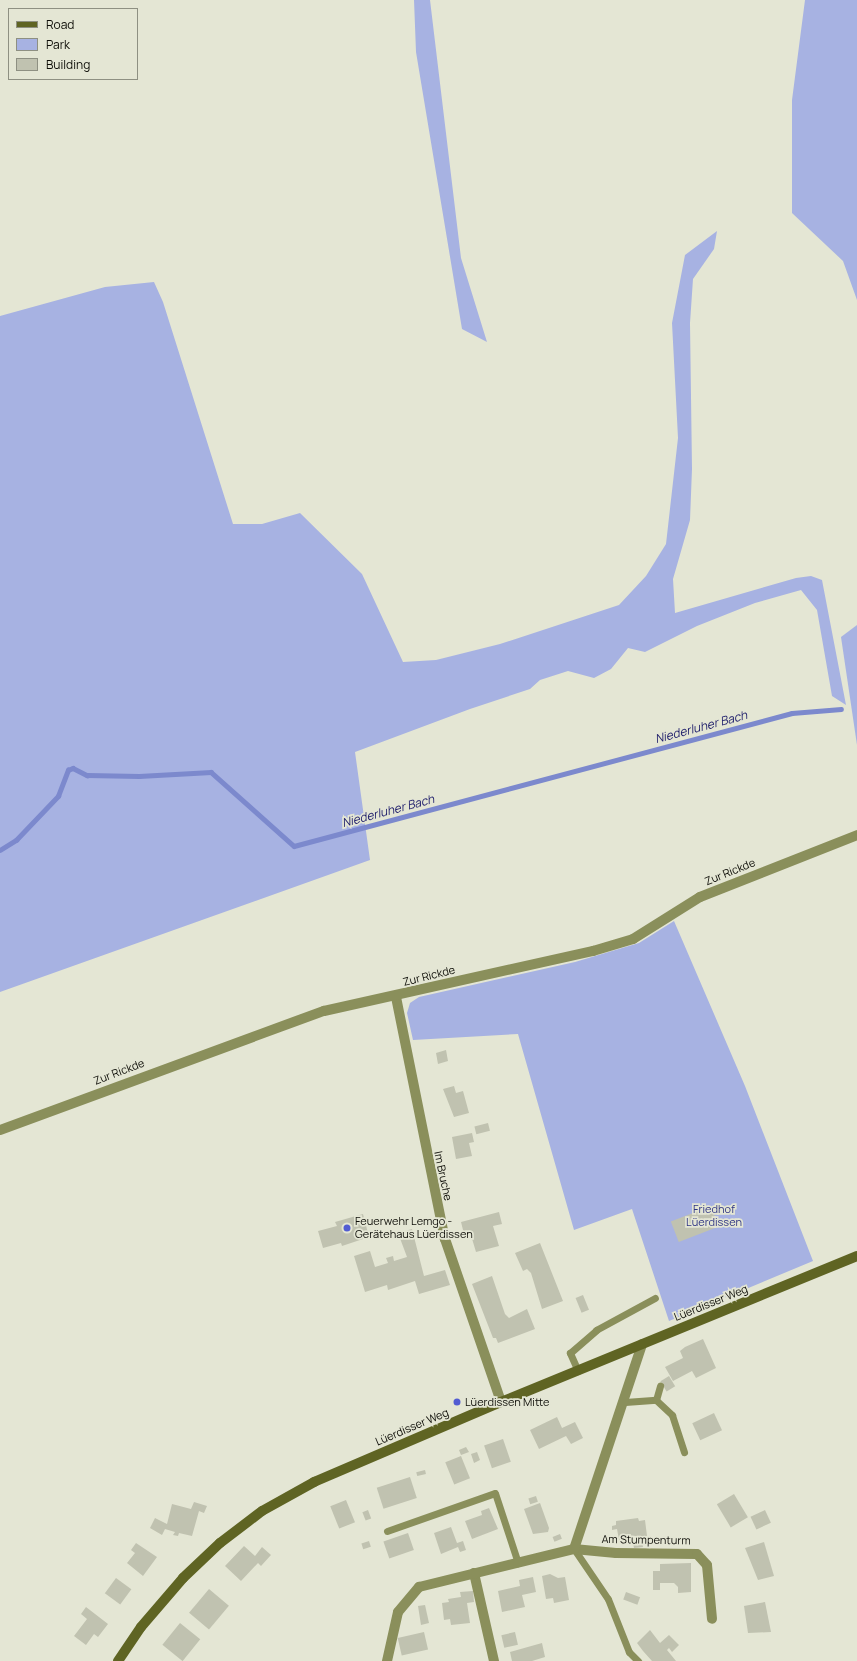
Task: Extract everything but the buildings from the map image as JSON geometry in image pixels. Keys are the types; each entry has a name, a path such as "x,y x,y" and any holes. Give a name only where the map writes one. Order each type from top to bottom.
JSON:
{"main road":[{"name":"Lüerdisser Weg","path":"118,1661 141,1628 183,1578 220,1543 262,1511 314,1482 501,1402 857,1256"}],"street":[{"name":"Zur Rickde","path":"0,1130 324,1012 396,997 633,939 700,897 857,835"},
{"name":"Im Bruche","path":"396,997 445,1239 501,1402"},
{"path":"574,1549 625,1402 642,1344"},
{"name":"Am Stumpenturm","path":"387,1661 398,1612 419,1587 574,1549 616,1553 696,1554 707,1565 712,1619"},
{"path":"474,1573 494,1661"}],"lane":[{"path":"578,1371 570,1353 596,1330 655,1298"},
{"path":"656,1400 660,1386"},
{"path":"625,1402 656,1400 672,1415 684,1452"},
{"path":"386,1531 495,1493 518,1563"},
{"path":"574,1549 608,1599 629,1652 638,1661"}],"green space":[{"path":"414,0 430,0 461,258 487,342 462,329 416,52"},
{"path":"805,0 857,0 857,300 843,261 792,213 792,100"},
{"path":"717,231 714,249 693,279 690,323 692,469 690,520 673,579 675,613 796,578 811,576 822,580 846,705 832,696 817,610 801,590 755,603 697,626 645,652 628,648 611,669 594,678 568,671 540,680 530,689 470,709 355,752 370,860 0,992 0,316 105,287 154,282 163,302 233,524 262,524 300,513 362,574 403,662 436,660 500,644 619,605 646,576 666,544 678,438 672,323 685,255"},
{"path":"857,625 857,745 841,637"},
{"name":"Friedhof Lüerdissen","path":"674,921 745,1086 813,1261 669,1321 632,1209 574,1230 518,1034 413,1040 407,1013 410,1003 419,997 575,962 639,943"}],"waterway":[{"name":"Niederluher Bach","path":"0,850 16,840 58,796 68,770 73,768 87,775 139,776 211,772 294,846 792,713 841,709"}],"place":[{"name":"Feuerwehr Lemgo - Gerätehaus Lüerdissen","path":"347,1228"},
{"name":"Lüerdissen Mitte","path":"457,1402"}]}
